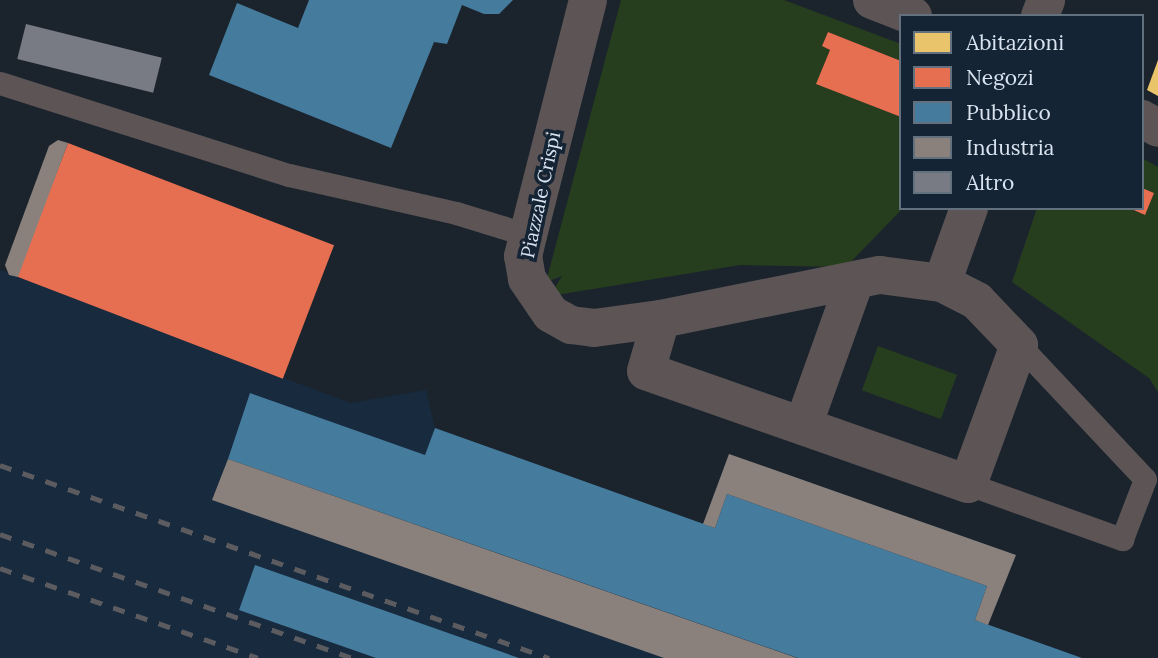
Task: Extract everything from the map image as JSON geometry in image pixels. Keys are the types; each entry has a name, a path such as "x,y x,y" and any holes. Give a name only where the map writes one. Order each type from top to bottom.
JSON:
{"street":[{"name":"Piazzale Crispi","path":"587,0 523,256 527,279 551,314 571,325 594,328 662,319 880,275 942,283 977,301 1018,345"},
{"path":"872,0 908,14"},
{"path":"942,283 968,210"},
{"path":"803,426 855,281"},
{"path":"662,319 646,371 968,484 1018,345"}],"lane":[{"path":"0,83 289,175 456,213 528,235"},
{"path":"968,484 1122,539 1145,479 1018,345"}],"shaded area":[{"path":"0,270 350,403 426,390 435,429 703,524 729,454 1016,555 988,625 1083,658 0,658"}],"green space":[{"path":"621,0 784,0 899,43 899,60 828,32 822,46 830,50 817,84 899,116 901,210 846,267 740,265 550,296 562,276 546,282"},
{"path":"1144,159 1158,167 1158,392 1149,378 1012,282 1036,210 1133,210 1144,215 1154,193 1144,189"},
{"path":"878,346 957,375 941,419 862,390"}],"building: Abitazioni":[{"path":"1158,60 1158,96 1147,90"}],"building: Negozi":[{"path":"828,32 899,60 899,116 816,84 830,50 822,46"},
{"path":"68,143 334,245 283,379 17,277"},
{"path":"1144,189 1154,193 1145,215 1134,210 1144,210"}],"building: Pubblico":[{"path":"309,0 513,0 499,14 484,14 462,5 447,44 434,42 391,148 209,75 237,3 298,28"},
{"path":"250,393 425,455 435,428 715,528 727,494 987,586 975,620 1082,658 798,658 228,459"},
{"path":"255,565 519,658 376,658 239,610"}],"building: Industria":[{"path":"58,140 68,143 18,277 9,275 5,265 49,146"},
{"path":"729,454 1016,555 988,625 975,620 987,586 727,494 715,528 703,524"},
{"path":"228,459 797,658 664,658 212,500"}],"building: Altro":[{"path":"26,24 162,58 153,93 17,59"}],"railway":[{"path":"0,465 549,658"},
{"path":"0,534 352,658"},
{"path":"0,568 258,658"}]}
